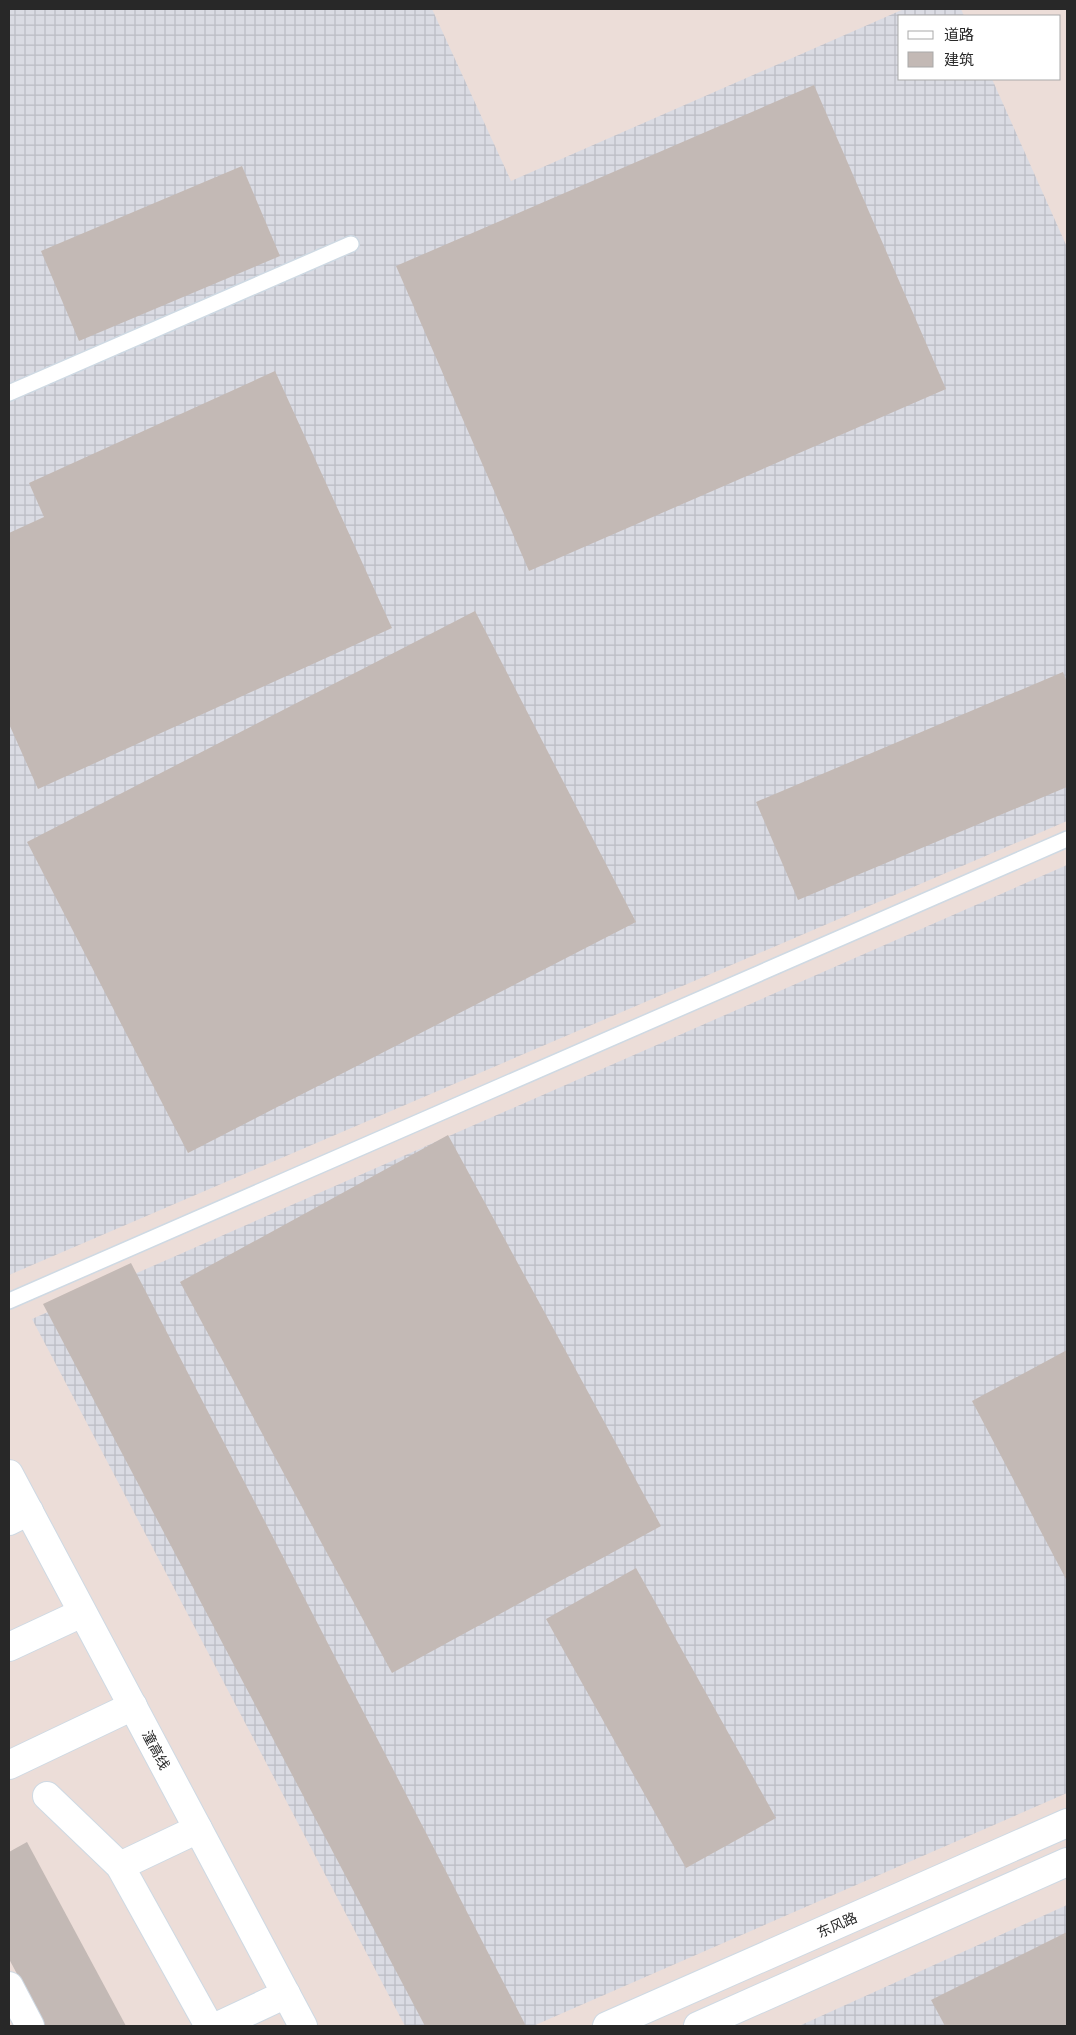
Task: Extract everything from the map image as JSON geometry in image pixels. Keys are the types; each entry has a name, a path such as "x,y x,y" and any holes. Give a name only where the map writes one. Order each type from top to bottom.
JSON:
{"street":[{"name":"潼高线","path":"9,1474 19,1516 82,1613 303,2026"},
{"path":"9,1647 82,1613"},
{"path":"9,1765 133,1706"},
{"path":"46,1796 120,1866 210,2026"},
{"name":"东风路","path":"607,2026 1067,1823"},
{"path":"120,1866 198,1829"},
{"path":"698,2026 1067,1862"},
{"path":"9,1986 30,2026"},
{"path":"218,2026 286,1994"}],"lane":[{"path":"9,394 351,244"},
{"path":"9,1301 1067,839"}],"shaded area":[{"path":"9,9 432,9 511,181 904,9 961,9 964,15 898,15 898,80 992,80 1067,247 1067,821 9,1275"},
{"path":"1067,865 1067,1793 533,2026 405,2026 32,1319"},
{"path":"1067,1905 1067,2026 799,2026"}],"building":[{"path":"814,85 946,389 529,571 396,266"},
{"path":"242,166 280,256 79,341 41,251"},
{"path":"275,371 392,628 38,789 9,724 9,533 44,517 29,483"},
{"path":"475,611 636,922 188,1153 27,842"},
{"path":"1063,672 1067,682 1067,787 798,900 756,802"},
{"path":"448,1135 661,1526 392,1673 180,1282"},
{"path":"131,1263 526,2026 425,2026 43,1304"},
{"path":"1067,1350 1067,1581 972,1401"},
{"path":"636,1568 776,1818 686,1868 546,1619"},
{"path":"27,1842 126,2026 45,2026 9,1959 9,1852"},
{"path":"1067,1932 1067,2026 945,2026 931,2000"}]}
